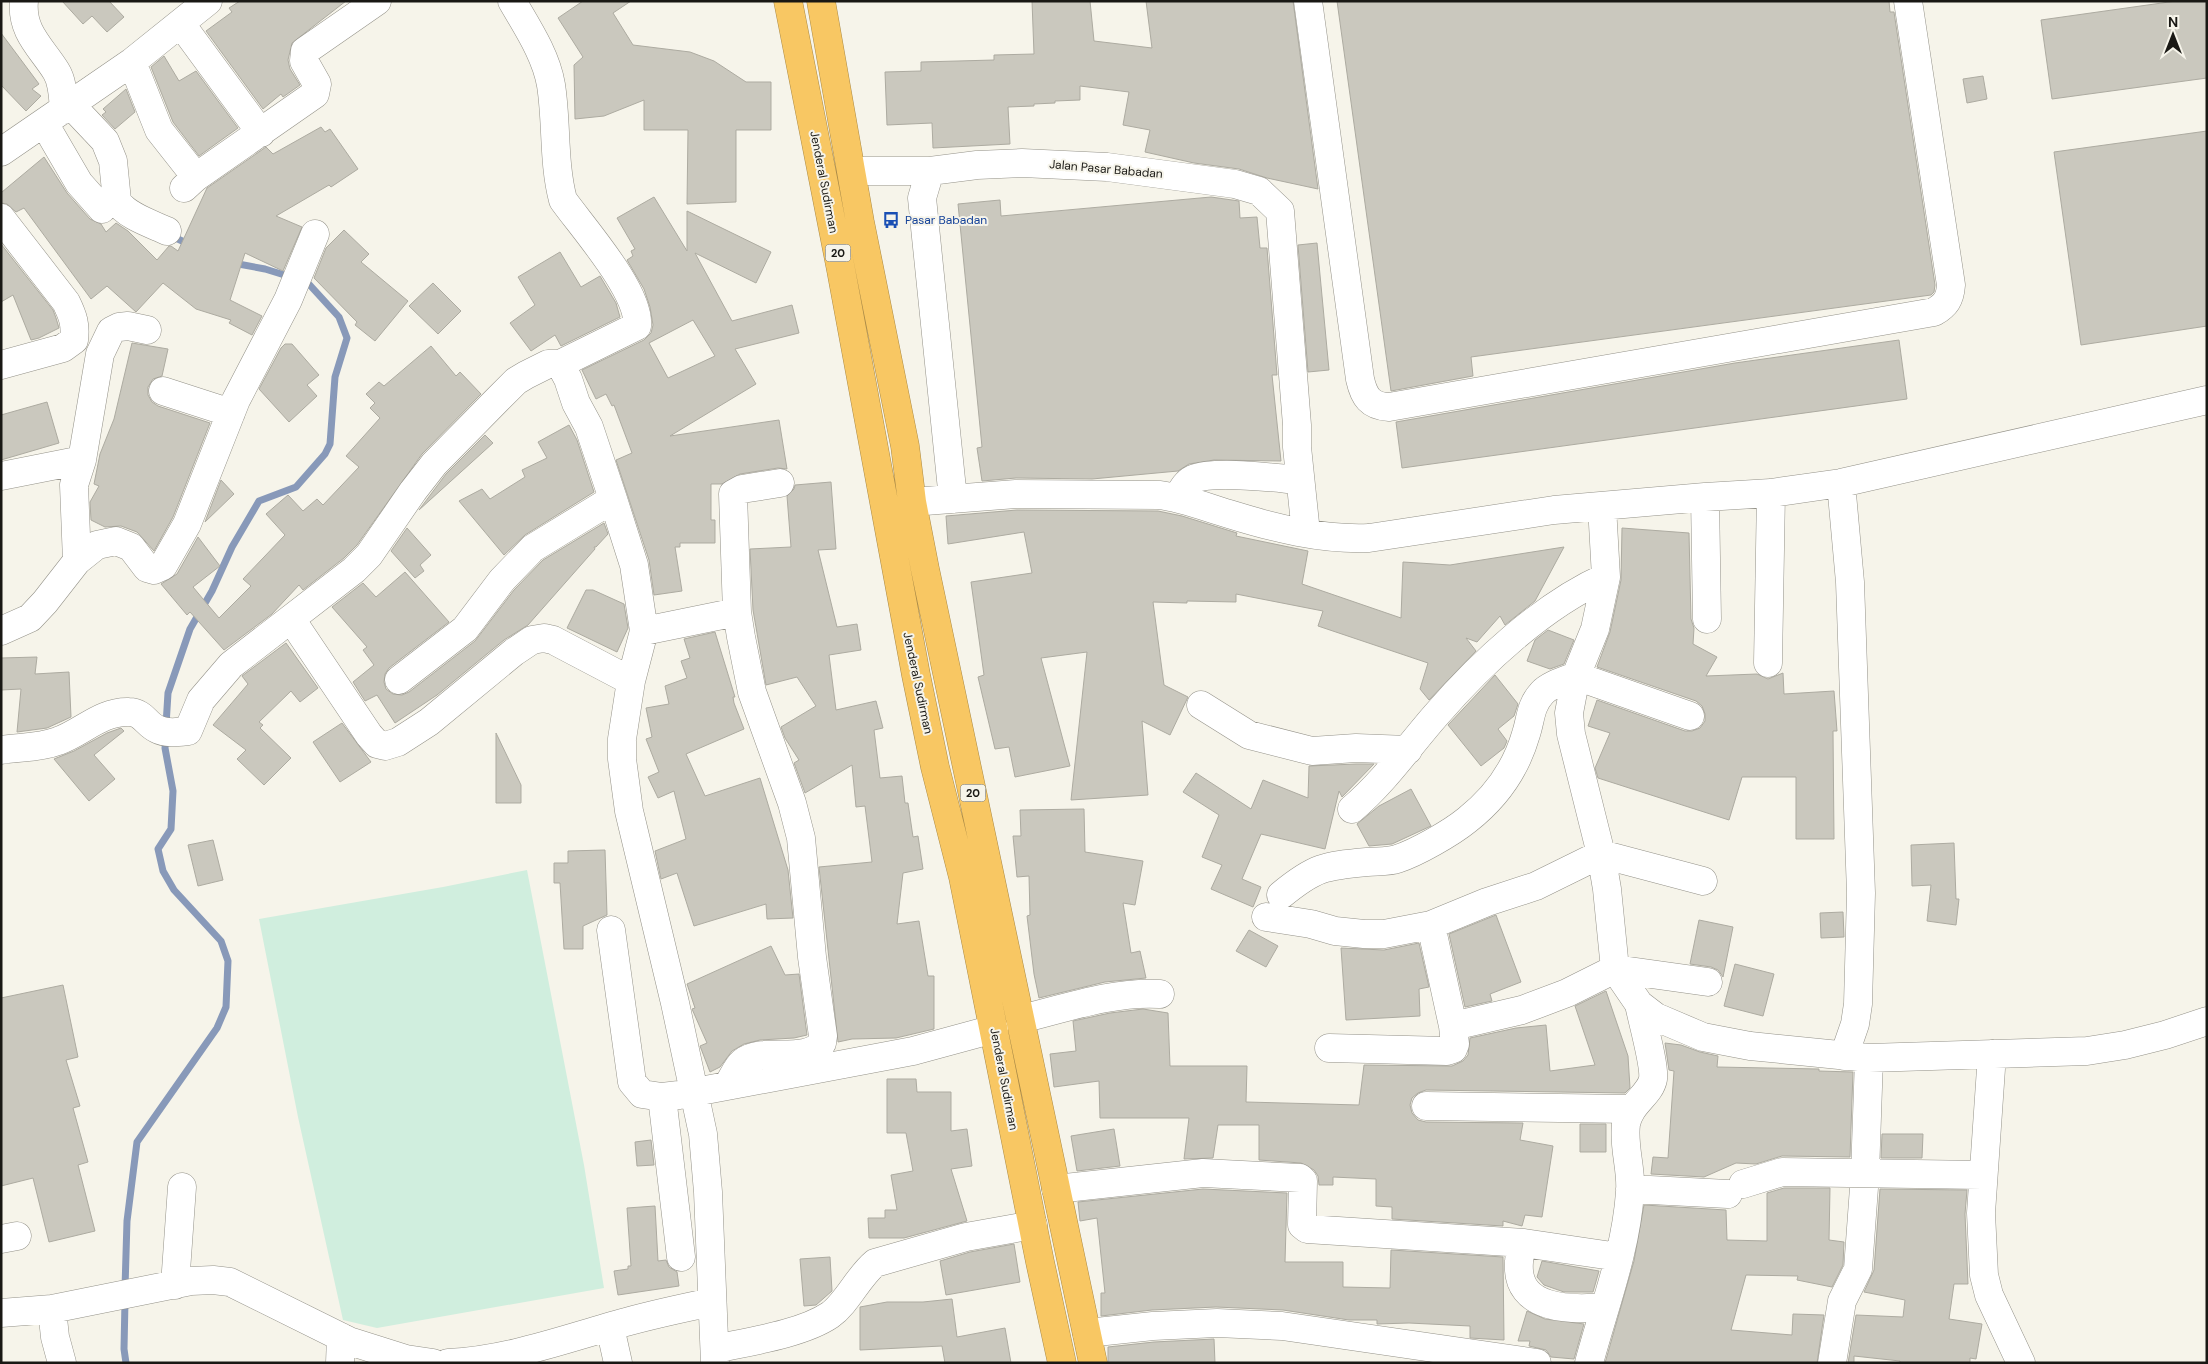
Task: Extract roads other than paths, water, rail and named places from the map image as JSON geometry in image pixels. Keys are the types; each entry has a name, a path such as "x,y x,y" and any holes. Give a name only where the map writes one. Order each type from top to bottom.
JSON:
{"highway":[{"name":"Jenderal Sudirman","path":"788,1 841,270 916,675 935,767 963,877 1062,1363"},
{"name":"20","path":"821,1 905,446 912,502 925,569 1093,1363"}],"street":[{"path":"24,1 23,15 31,34 57,72 62,89 59,113 51,135 79,183 102,209"},
{"path":"1,152 132,62 208,1"},
{"path":"132,62 159,130 190,182 315,94 317,84 304,61 305,51 377,1"},
{"path":"1,750 34,747 59,741 102,716 128,712 140,714 165,731 188,731 202,700 231,665 354,570 369,555 434,464 516,381 548,364 560,364 637,326 638,319 634,303 625,285 564,200 559,183 551,83 538,50 512,1"},
{"path":"1308,1 1360,379 1366,399 1379,407 1389,407 1934,312 1943,306 1949,299 1951,285 1908,1"},
{"path":"181,24 261,132"},
{"path":"59,113 105,141 113,161 117,201 120,206 167,232"},
{"name":"Jalan Pasar Babadan","path":"852,171 930,171 986,164 1064,164 1107,167 1235,184 1259,191 1280,211 1299,480 1306,534"},
{"path":"930,171 922,198 953,498"},
{"path":"1,218 66,302 74,316 75,328 74,340 62,348 1,365"},
{"path":"1,631 30,618 56,589 77,560 97,545 116,541 131,547 147,568 154,570 163,566 187,524 231,413 288,300 315,234"},
{"path":"77,560 74,485 82,460 100,354 105,340 111,331 119,327 128,326 147,330"},
{"path":"560,364 568,379 576,403 589,427 614,498 634,565 644,631 630,681 622,738 622,759 629,811 675,1003 703,1134 708,1192 715,1356 779,1336 830,1315 875,1263 966,1237 1033,1225"},
{"path":"163,391 231,413"},
{"path":"912,502 1016,494 1132,494 1178,497 1249,520 1306,534 1353,539 1369,538 1554,510 1705,496 1770,493 1841,483 2207,400"},
{"path":"1,476 82,460"},
{"path":"1178,497 1185,485 1193,480 1205,477 1241,476 1299,480"},
{"path":"728,1085 744,1061 760,1056 814,1050 822,1043 823,1036 812,957 801,838 792,803 752,692 737,612 733,494 742,489 780,483"},
{"path":"1832,1363 1842,1301 1858,1269 1865,1174 1855,1024 1858,1004 1861,893 1850,582 1841,483"},
{"path":"1768,663 1770,493"},
{"path":"1705,496 1707,619"},
{"path":"399,680 465,629 502,580 533,548 614,498"},
{"path":"1602,506 1606,577 1596,629 1576,676 1569,713 1571,734 1601,854 1607,889 1614,970 1639,1004 1656,1017 1703,1037 1750,1046 1856,1058 2087,1050 2125,1045 2166,1035 2207,1021"},
{"path":"1352,808 1374,790 1436,715 1505,647 1544,613 1584,587 1606,577"},
{"path":"644,631 737,612"},
{"path":"291,619 369,735 377,744 385,746 398,742 428,722 500,662 532,640 544,638 553,640 630,681"},
{"path":"1281,895 1305,876 1318,869 1335,865 1397,859 1430,844 1466,821 1497,793 1514,763 1526,734 1530,710 1543,691 1576,676 1690,716"},
{"path":"1201,705 1249,735 1312,751 1356,748 1408,750"},
{"path":"1266,917 1364,934 1384,934 1431,925 1487,902 1536,886 1601,854 1704,881"},
{"path":"1329,1048 1447,1051 1453,1048 1455,1044 1453,1026 1431,925"},
{"path":"611,930 632,1082 642,1094 662,1097 693,1092 913,1051 994,1030"},
{"path":"1453,1026 1522,1010 1614,970 1708,982"},
{"path":"1021,1019 1142,992 1160,994"},
{"path":"1589,1363 1626,1228 1631,1176 1626,1142 1626,1124 1630,1109 1648,1089 1653,1079 1652,1063 1639,1004"},
{"path":"1992,1054 1982,1174 1981,1213 1984,1276 2007,1350 2021,1363"},
{"path":"662,1097 681,1257"},
{"path":"1426,1106 1630,1109"},
{"path":"1630,1189 1736,1189 1782,1172 1982,1174"},
{"path":"1056,1189 1203,1173 1295,1177 1302,1181 1302,1225 1307,1229 1524,1243 1618,1257"},
{"path":"175,1285 182,1187"},
{"path":"1524,1243 1518,1262 1522,1283 1530,1296 1551,1306 1582,1309 1605,1307"},
{"path":"1,1313 52,1309 175,1285 213,1280 230,1282 341,1350 349,1341 406,1359 433,1363"},
{"path":"448,1363 469,1362 509,1355 610,1327 712,1302"},
{"path":"52,1309 55,1337 62,1363"},
{"path":"1087,1334 1153,1326 1217,1323 1264,1325 1371,1338 1472,1358 1537,1363"},
{"path":"610,1327 618,1363"}],"waterway":[{"path":"169,235 191,245"},
{"path":"233,263 265,269 291,277"},
{"path":"166,725 168,693 190,629 212,591 232,547 259,501 296,487 325,454 330,444 335,377 347,338 339,317 307,282 303,281"},
{"path":"125,1288 127,1221 137,1142 217,1028 226,1007 228,961 221,941 174,890 163,871 158,849 171,829 173,791 165,748 166,736"},
{"path":"125,1301 124,1349 126,1363"}],"place":[{"name":"Pasar Babadan","path":"891,220"}]}
